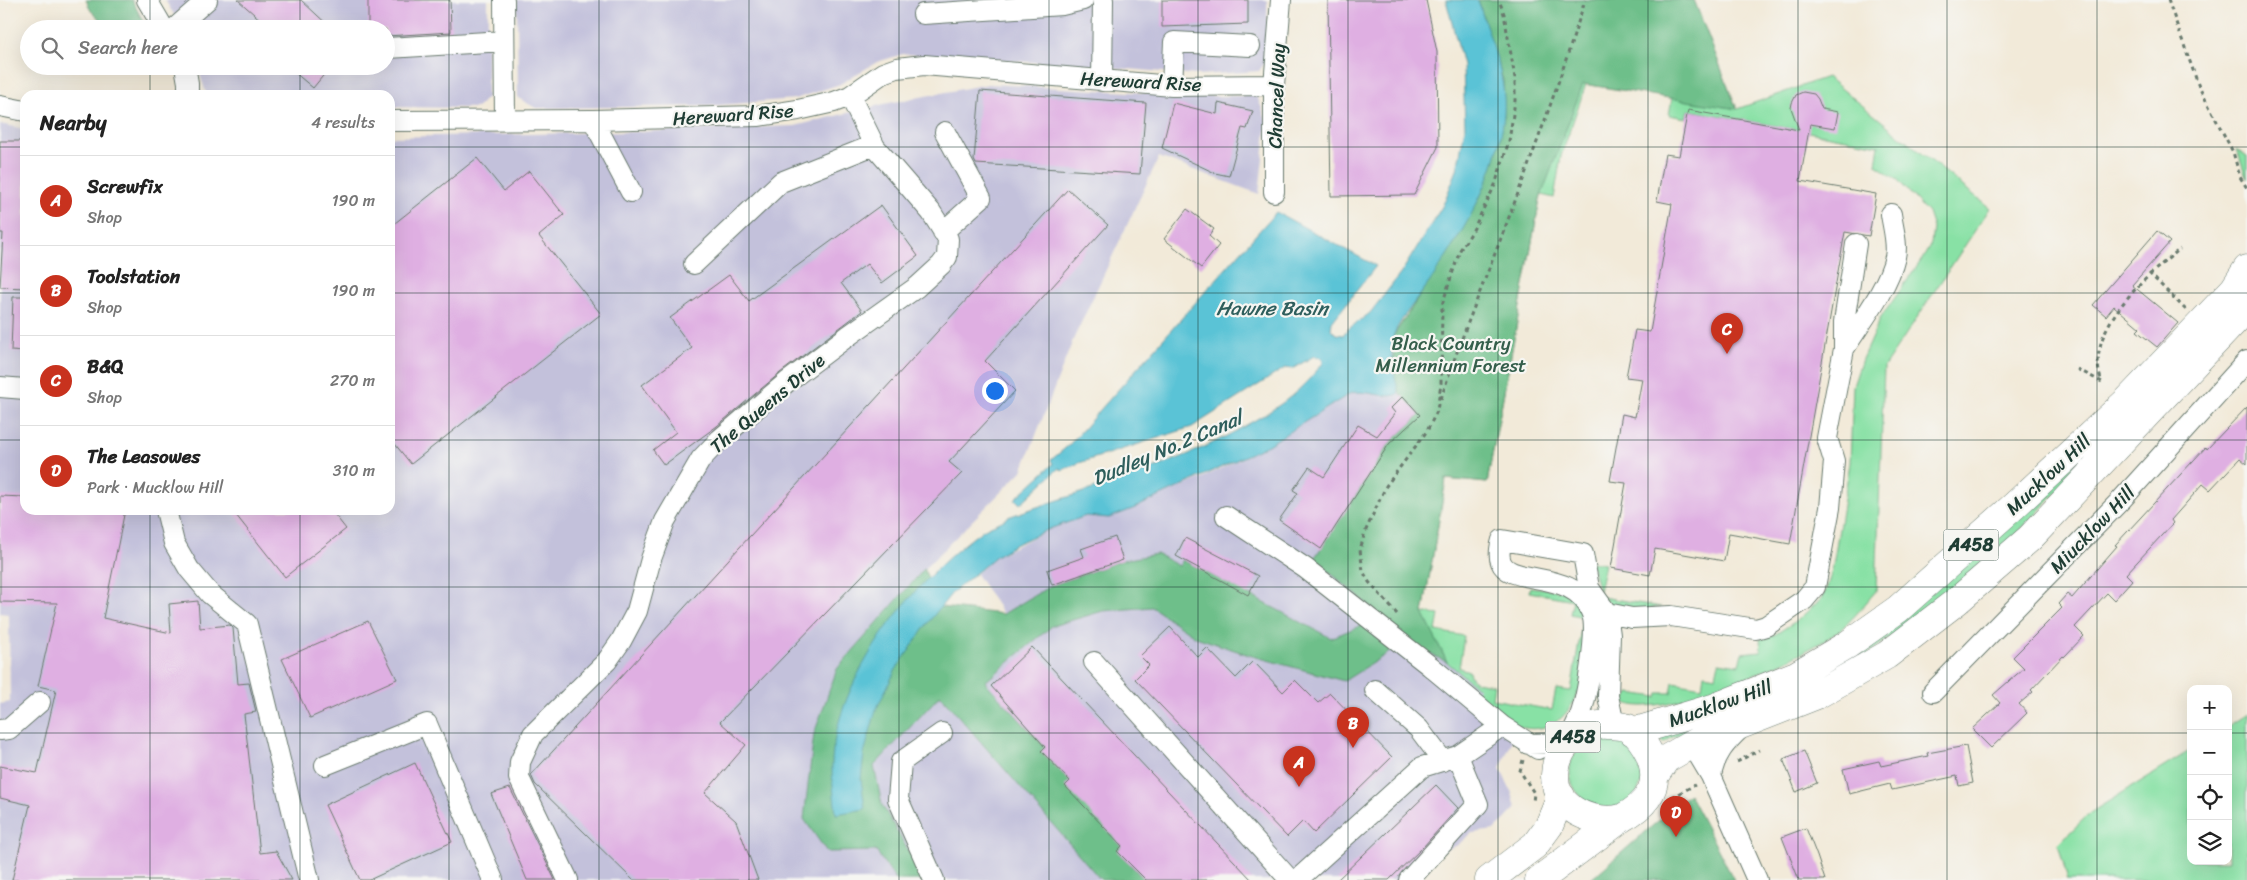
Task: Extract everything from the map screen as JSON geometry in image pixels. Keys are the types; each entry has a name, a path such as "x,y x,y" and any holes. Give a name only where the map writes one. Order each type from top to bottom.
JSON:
{"highway":[{"name":"Mucklow Hill","path":"1563,752 1574,736 1585,729 1603,725 1626,729 1713,708 1796,675 1872,628 1898,609 2036,486 2128,400 2234,290 2247,269"},
{"name":"Mucklow Hill","path":"1539,880 1644,803 1653,788 1655,775 1666,759 1692,744 1817,695 1879,660 1957,602 2030,538 2133,427 2246,316"},
{"path":"1626,729 1644,743 1655,775"},
{"name":"A458","path":"1561,796 1555,775 1563,752"},
{"name":"Mucklow Hill","path":"1561,796 1579,814 1589,819 1602,821 1622,818"},
{"path":"1490,880 1535,844 1549,826 1561,796"}],"street":[{"path":"147,0 159,20"},
{"path":"184,20 207,0"},
{"path":"504,0 505,120"},
{"path":"923,14 1062,5 1084,0"},
{"path":"1102,81 1103,0"},
{"name":"Chancel Way","path":"1274,192 1274,84 1281,0"},
{"path":"395,48 504,41"},
{"path":"1172,86 1174,42 1250,46"},
{"name":"Hereward Rise","path":"395,121 592,120 758,116 798,110 850,96 882,72 897,68 924,66 1172,86 1274,84"},
{"path":"187,75 188,90"},
{"name":"The Queens Drive","path":"568,880 520,778 520,762 533,734 607,661 621,641 637,611 651,559 665,521 701,459 720,439 787,382 917,287 941,265 947,256 948,239 931,212 874,145 850,96"},
{"path":"0,106 20,110"},
{"path":"592,120 631,192"},
{"path":"943,232 981,198 945,132"},
{"path":"694,264 781,182 874,145"},
{"path":"1844,349 1887,278 1895,256 1895,237 1891,214"},
{"path":"1607,613 1644,618 1671,616 1756,629 1766,626 1811,593 1817,577 1830,508 1834,461 1827,438 1844,349 1844,322 1856,244"},
{"name":"Miucklow Hill","path":"1933,692 2122,499 2247,361"},
{"path":"0,387 20,389"},
{"path":"167,515 174,543 189,569 210,594 247,624 309,880"},
{"path":"1226,516 1305,568 1430,666 1502,726 1526,751 1563,752 1581,714 1585,697 1592,650 1593,615 1576,591 1568,585 1527,577 1506,568 1501,563 1499,552 1502,540 1583,554 1589,588 1607,613 1610,634 1608,696 1613,720 1626,729"},
{"path":"1610,656 1629,628 1644,618"},
{"path":"1094,662 1290,880"},
{"path":"1375,690 1450,758 1478,804 1409,880"},
{"path":"0,730 9,730 40,702"},
{"path":"1711,776 1713,761 1720,749 1746,723"},
{"path":"325,765 427,724 485,877"},
{"path":"1297,880 1422,767 1450,758 1502,726"},
{"path":"934,880 898,799 901,762 942,733"},
{"path":"1692,744 1711,776 1757,880"}],"path":[{"path":"1437,411 1441,383 1442,305 1460,250 1472,232 1495,185 1509,141 1515,101 1514,78 1504,14 1499,0"},
{"path":"1402,620 1369,582 1363,571 1360,550 1365,532 1386,486 1417,446 1437,411 1461,337 1506,225 1551,102 1585,0"},
{"path":"2168,0 2199,87 2234,152 2240,177 2247,188"},
{"path":"2077,369 2102,382 2097,371 2097,359 2103,336 2124,303 2149,273 2180,249"},
{"path":"2149,273 2200,324"},
{"path":"1526,751 1520,771 1534,793 1533,807"}],"shaded area":[{"path":"165,0 488,0 487,97 477,108 395,107 395,90 205,90 200,75 395,75 395,20 177,20"},
{"path":"517,0 1267,0 1268,57 1259,71 1197,75 1095,66 903,54 877,62 840,84 795,99 707,106 536,108 518,98"},
{"path":"988,84 1199,96 1257,96 1267,122 1259,194 1159,157 1073,340 1022,471 924,569 837,669 874,766 940,694 1003,614 976,574 996,556 1052,528 1086,516 1109,518 1204,477 1268,445 1351,393 1358,391 1392,396 1399,393 1420,415 1389,445 1314,559 1437,642 1447,662 1479,689 1477,692 1519,726 1500,768 1512,793 1516,808 1495,830 1472,833 1456,846 1441,851 1412,880 0,880 0,704 10,702 9,614 0,613 0,124 20,128 20,515 395,515 395,137 632,132 795,126 884,104"}],"green space":[{"path":"86,0 132,0 142,20 100,20 91,11"},
{"name":"Black Country Millennium Forest","path":"1478,0 1694,0 1737,109 1827,77 1990,208 1884,367 1876,591 1842,629 1819,643 1764,670 1731,684 1667,703 1641,706 1624,702 1629,693 1657,697 1658,693 1671,693 1673,682 1702,687 1704,674 1716,676 1719,662 1739,665 1742,653 1761,651 1760,639 1774,635 1798,620 1821,599 1832,571 1850,463 1853,386 1862,359 1880,319 1923,258 1931,244 1933,228 1928,213 1898,180 1876,165 1879,145 1688,110 1686,118 1669,115 1672,98 1586,84 1561,156 1554,198 1542,195 1540,199 1487,483 1446,479 1423,613 1439,615 1436,631 1464,636 1459,668 1469,671 1475,681 1494,685 1492,699 1552,710 1556,689 1571,691 1583,617 1570,614 1573,600 1529,592 1530,587 1559,591 1575,597 1581,604 1587,628 1586,656 1581,693 1577,692 1573,703 1560,719 1552,724 1533,729 1523,728 1502,718 1476,692 1479,689 1447,662 1437,642 1423,651 1314,559 1389,444 1420,415 1399,393 1393,373 1394,335 1451,248 1479,199 1496,154 1504,116 1503,80"},
{"name":"Black Country Millennium Forest","path":"1478,0 1694,0 1737,109 1583,84 1540,199 1487,483 1446,479 1423,613 1447,662 1423,651 1314,559 1389,444 1420,415 1399,393 1393,373 1394,335 1451,248 1479,199 1496,154 1504,116 1503,80"},
{"path":"2237,149 2247,156 2247,179 2246,177"},
{"path":"2247,292 1991,561 1853,665 1736,718 1673,737 1663,743 1659,736 1795,685"},
{"path":"1157,554 1179,566 1183,560 1331,638 1362,625 1393,650 1344,681 1249,655 1196,637 1152,607 1103,611 1052,626 985,682 1045,747 1042,751 1070,781 1122,846 1118,851 1145,880 1101,880 940,695 874,766 882,805 925,880 896,880 876,851 827,852 804,819 814,734 837,669 924,569 941,607 1003,614 1052,585 1123,560"},
{"path":"1591,562 1605,564 1599,591"},
{"path":"1602,597 1661,607 1622,612"},
{"path":"2247,714 2247,880 2068,880 2058,844 2090,813 2187,752 2187,865 2232,865 2232,723"},
{"path":"1611,734 1633,744 1643,780 1631,800 1621,806 1610,808 1600,807 1581,797 1571,779 1570,765 1581,743"},
{"path":"1689,794 1734,880 1590,880"}],"water":[{"name":"Hawne Basin","path":"1446,0 1478,0 1500,70 1503,85 1504,114 1501,137 1495,159 1478,201 1431,280 1406,313 1394,334 1392,355 1399,393 1390,396 1364,392 1351,393 1268,445 1135,508 1109,518 1086,516 1016,544 996,556 952,593 927,624 895,671 876,710 864,754 861,779 865,809 836,814 832,758 840,719 851,688 867,658 886,629 907,601 930,576 983,530 1008,517 1132,476 1192,453 1221,439 1286,400 1304,385 1323,363 1322,358 1314,356 1292,369 1285,368 1192,427 1062,470 1059,468 1020,504 1015,499 1053,464 1051,460 1069,445 1276,212 1376,266 1332,322 1331,329 1336,334 1343,335 1370,313 1401,273 1443,205 1457,170 1465,128 1463,65"}],"building":[{"path":"238,0 301,0 322,20 261,20"},
{"path":"368,0 450,0 451,32 395,35 395,20 368,20"},
{"path":"1162,0 1248,0 1248,24 1162,27"},
{"path":"1328,0 1426,0 1437,52 1438,147 1414,195 1331,196"},
{"path":"298,75 324,75 313,88"},
{"path":"980,91 1146,103 1140,174 976,164 974,160"},
{"path":"1803,92 1814,94 1822,109 1838,112 1835,128 1810,124 1800,181 1876,194 1869,236 1845,232 1790,544 1729,533 1724,561 1655,549 1650,575 1611,568 1626,483 1610,481 1622,414 1635,417 1642,379 1626,377 1635,330 1650,332 1672,204 1657,201 1665,154 1679,156 1688,110 1799,130 1791,108 1796,95"},
{"path":"1173,103 1217,114 1218,103 1253,111 1247,129 1242,128 1229,176 1215,173 1162,148"},
{"path":"0,141 20,141 20,288 0,287 3,233 0,233"},
{"path":"477,158 504,191 529,171 564,215 539,236 601,314 411,464 395,444 395,223"},
{"path":"1068,189 1108,225 985,361 1015,391 949,462 962,473 720,722 746,745 705,793 736,821 758,880 633,880 535,784 531,775"},
{"path":"881,205 918,256 882,283 867,264 841,283 862,311 780,373 717,426 664,465 653,450 676,432 642,385 692,348 670,318 729,275 749,301"},
{"path":"1187,209 1214,229 1209,236 1219,245 1201,268 1164,239"},
{"path":"2157,231 2170,242 2132,285 2178,323 2157,347 2137,331 2140,328 2114,306 2106,316 2093,305"},
{"path":"13,297 20,297 20,352 11,351"},
{"path":"1403,396 1420,415 1389,444 1321,549 1279,520 1298,493 1293,490 1309,467 1324,477 1358,425 1377,436 1395,413 1391,408"},
{"path":"2247,407 2247,464 2240,458 2210,490 2203,484 2171,520 2173,523 2126,574 2132,580 2114,600 2107,593 2075,627 2084,636 2031,690 2033,692 2019,704 2027,713 1991,748 1972,729 2000,703 1993,695 2024,668 2013,657 2062,608 2058,604 2067,594 2072,598 2117,546 2115,545 2206,447 2207,449"},
{"path":"0,496 20,497 20,515 124,515 103,618 171,633 169,604 198,601 200,628 230,625 233,628 238,684 249,683 256,712 244,714 260,853 276,851 292,880 12,880 30,805 0,798 0,766 37,773 56,690 38,686 57,603 0,602"},
{"path":"236,515 335,515 346,529 285,577"},
{"path":"1115,537 1123,560 1052,585 1047,570 1084,557 1081,549"},
{"path":"1185,538 1258,576 1248,595 1176,556"},
{"path":"368,621 397,679 310,718 282,659"},
{"path":"1170,627 1198,657 1207,648 1236,678 1253,661 1283,692 1295,680 1318,703 1330,693 1392,757 1314,833 1303,821 1287,837 1135,679 1149,665 1140,656"},
{"path":"1032,647 1252,880 1146,880 1117,851 1122,846 1065,786 1070,781 1041,751 1045,747 991,686"},
{"path":"1966,746 1973,783 1959,786 1957,776 1892,790 1890,784 1849,794 1843,769 1879,761 1881,766 1928,756 1927,753"},
{"path":"1804,751 1817,783 1796,792 1783,759"},
{"path":"415,763 452,842 369,880 360,880 325,805"},
{"path":"1436,785 1458,808 1423,847 1389,880 1337,880"},
{"path":"510,788 555,880 527,880 491,794"},
{"path":"1806,828 1825,880 1799,880 1782,837"}],"place":[{"name":"B&Q","path":"1727,354"},
{"name":"Toolstation","path":"1353,748"},
{"name":"Screwfix","path":"1299,787"},
{"name":"The Leasowes","path":"1676,837"}],"water label":[{"name":"Dudley No.2 Canal","path":"1167,448"}]}
